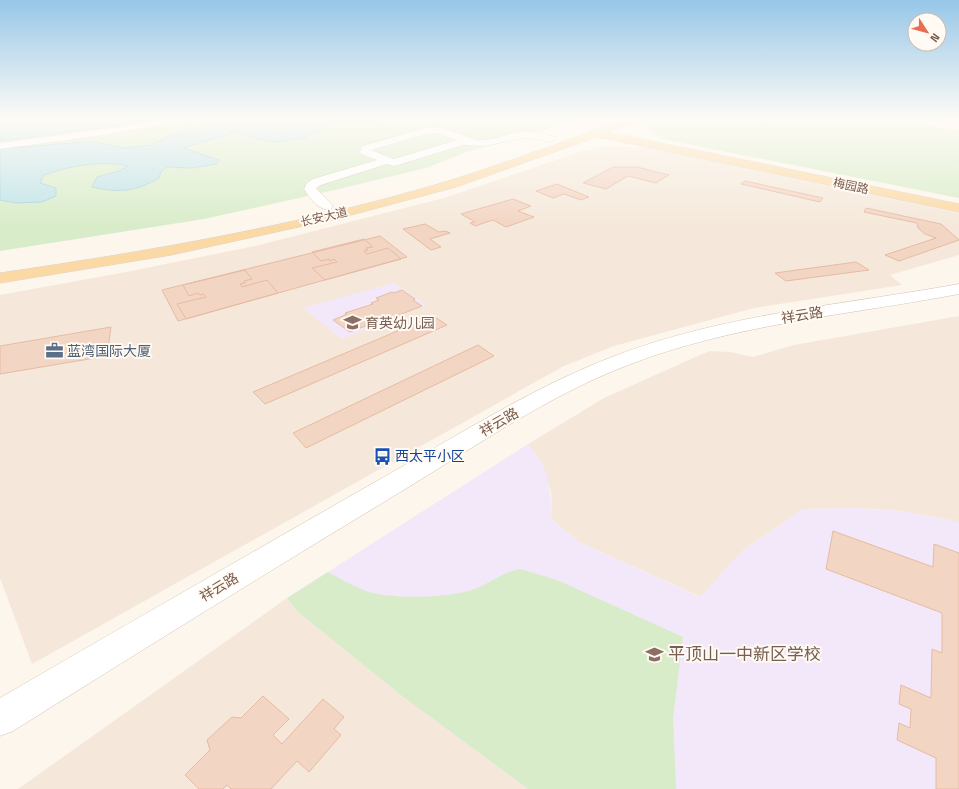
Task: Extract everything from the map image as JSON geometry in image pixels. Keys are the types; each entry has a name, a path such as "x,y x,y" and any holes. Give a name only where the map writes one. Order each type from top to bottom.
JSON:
{"main road":[{"name":"长安大道","path":"0,266 143,244 257,222 326,206 514,155"},
{"name":"长安大道","path":"0,278 160,252 310,220 452,183 524,155"},
{"name":"梅园路","path":"710,155 959,208"},
{"name":"梅园路","path":"716,155 959,202"},
{"name":"祥云路","path":"0,718 475,436 557,390 600,369 621,360 668,345 751,323 959,289"}],"street":[{"path":"326,206 310,189 312,186 317,182 383,155"},
{"path":"391,155 394,163 420,155"}],"shaded area":[{"name":"西太平小区","path":"572,155 679,155 959,213 959,255 890,275 902,285 754,308 614,346 564,366 32,664 0,578 0,295 121,273 255,246 444,198"},
{"name":"育英幼儿园","path":"394,283 427,305 342,339 303,308"},
{"path":"959,316 959,522 903,511 855,508 803,509 741,552 701,597 579,542 551,519 551,492 540,460 528,444 604,398 709,351 730,352 753,357 794,345"},
{"name":"平顶山一中新区学校","path":"528,444 540,460 547,475 552,508 551,519 579,542 700,597 741,552 803,509 855,508 903,511 959,522 959,789 528,789 402,696 299,613 287,598"},
{"path":"287,598 299,613 402,696 528,789 18,789"}],"green space":[{"path":"0,155 460,155 426,168 204,219 0,251"},
{"path":"742,155 959,155 959,198"},
{"path":"520,569 557,580 683,637 673,719 676,789 528,789 402,696 299,613 287,598 328,572 363,590 402,597 418,597 448,595 472,590 501,575"}],"water":[{"path":"0,155 203,155 219,160 217,164 191,168 167,167 161,171 159,178 134,189 127,190 110,190 92,187 97,177 119,171 128,166 117,164 85,165 44,175 40,183 56,188 56,196 42,202 16,203 0,200"}],"building":[{"path":"613,167 637,167 669,175 656,183 628,176 606,189 583,183"},
{"path":"745,181 823,198 820,202 741,184"},
{"path":"557,184 589,197 581,200 564,194 553,198 536,191"},
{"path":"513,199 531,206 518,211 534,217 506,227 493,220 475,226 470,223 475,222 461,214"},
{"path":"866,208 941,224 959,240 899,261 885,255 936,238 925,234 918,228 917,223 864,212"},
{"path":"425,224 439,232 445,231 450,233 430,239 441,247 431,250 403,229"},
{"path":"380,236 407,257 178,321 162,290"},
{"path":"364,239 373,247 366,248 368,250 364,251 367,254 388,248 401,259 325,280 312,268 337,262 334,259 330,261 329,259 321,261 312,252"},
{"path":"856,262 869,270 786,281 775,273"},
{"path":"245,270 252,279 244,281 245,283 240,284 242,287 267,280 278,293 186,319 177,304 206,297 204,294 200,295 198,293 189,296 183,285"},
{"path":"402,290 422,306 350,332 333,320 347,314 345,313 373,304 371,303 379,300 376,298"},
{"path":"433,316 447,325 265,404 253,392"},
{"name":"蓝湾国际大厦","path":"111,327 107,356 0,374 0,346"},
{"path":"478,345 494,356 306,448 293,433"},
{"path":"833,531 933,567 934,544 959,553 959,789 936,789 936,758 897,740 899,723 910,728 911,709 899,704 901,685 931,698 932,649 942,653 942,613 826,569"},
{"path":"263,696 289,719 273,735 282,744 323,699 344,717 334,729 341,735 309,772 297,761 271,789 231,789 227,785 223,789 199,789 185,775 210,750 207,740 232,717 241,718"}],"place":[{"name":"育英幼儿园","path":"352,323"},
{"name":"蓝湾国际大厦","path":"54,351"},
{"name":"西太平小区","path":"382,456"},
{"name":"平顶山一中新区学校","path":"655,654"}]}
